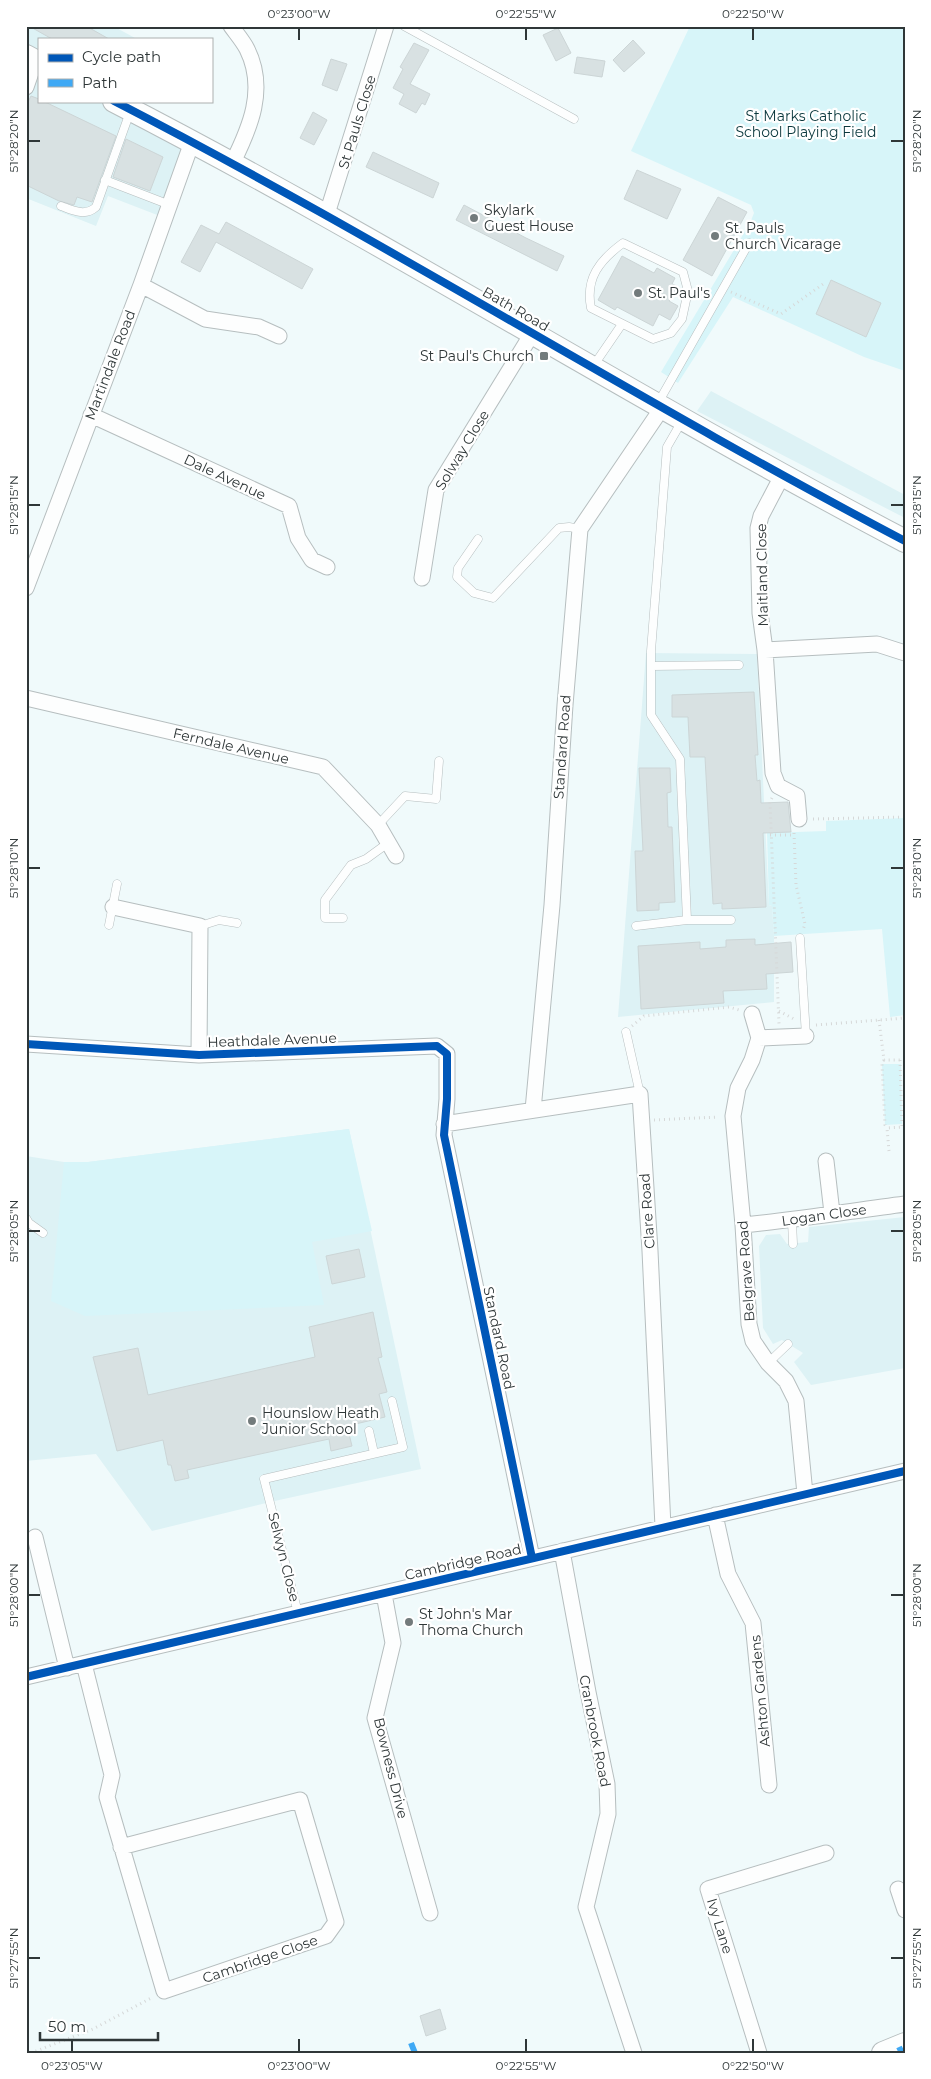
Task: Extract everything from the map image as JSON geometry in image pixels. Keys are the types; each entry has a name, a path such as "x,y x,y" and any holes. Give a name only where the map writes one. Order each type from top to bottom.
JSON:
{"main road":[{"name":"Bath Road","path":"122,106 232,164 533,332 683,419 905,541"},
{"name":"Bath Road","path":"848,511 905,553"},
{"path":"883,2053 905,2044"}],"street":[{"path":"231,26 247,48 256,87 255,107 251,123 232,164"},
{"name":"St Pauls Close","path":"326,217 386,26"},
{"path":"26,87 33,60"},
{"name":"Martindale Road","path":"26,588 141,285 192,142"},
{"path":"141,285 205,319 259,327 279,336"},
{"name":"Solway Close","path":"422,578 436,490 533,332"},
{"name":"Standard Road","path":"533,1110 552,904 565,705 580,529 660,406"},
{"name":"Dale Avenue","path":"91,415 289,506 298,538 312,560 327,568"},
{"name":"Maitland Close","path":"778,786 773,773 765,650 760,613 758,528 761,516 783,474"},
{"path":"765,650 877,644 905,653"},
{"name":"Ferndale Avenue","path":"26,698 323,767 378,825 396,856"},
{"path":"778,786 797,796 799,819"},
{"path":"113,907 200,926 199,1055"},
{"path":"752,1014 759,1038 779,1037 806,1031"},
{"name":"Belgrave Road","path":"759,1038 752,1060 738,1088 734,1116 749,1324 753,1341 768,1363 786,1381 796,1402 805,1494"},
{"name":"Heathdale Avenue","path":"26,1044 199,1055 437,1046 447,1054 447,1099 444,1124"},
{"path":"444,1124 640,1094"},
{"name":"Clare Road","path":"640,1094 663,1527"},
{"name":"Standard Road","path":"444,1124 444,1135 532,1558"},
{"path":"826,1161 832,1213"},
{"name":"Logan Close","path":"743,1225 792,1221 832,1213 905,1204"},
{"name":"Cambridge Road","path":"26,1677 905,1471"},
{"name":"Ashton Gardens","path":"715,1515 728,1574 753,1623 769,1785"},
{"path":"35,1537 67,1668"},
{"name":"Cranbrook Road","path":"562,1551 607,1784 608,1814 586,1907 634,2053"},
{"name":"Bowness Drive","path":"384,1594 393,1643 375,1718 430,1912"},
{"path":"84,1664 112,1775 107,1797 164,1991"},
{"name":"Cambridge Close","path":"121,1847 300,1800 336,1922 326,1936 164,1991"},
{"name":"Ivy Lane","path":"759,2053 708,1889 826,1853"},
{"path":"898,1889 905,1910"}],"lane":[{"path":"404,26 574,119"},
{"path":"61,206 81,213 92,211 96,207 105,180 122,106"},
{"path":"105,180 170,205"},
{"path":"622,243 683,272 688,291 682,319 671,333 653,339 622,324 591,308 588,295 593,276 606,255 622,243"},
{"path":"660,406 749,244"},
{"path":"593,367 622,324"},
{"path":"683,419 668,447 651,666 651,714 680,759 687,920"},
{"path":"478,539 458,568 457,577 474,593 493,598 559,528 580,529"},
{"path":"651,666 738,664"},
{"path":"378,825 405,796 436,798 439,761"},
{"path":"343,918 325,918 325,900 351,865 366,859 388,843"},
{"path":"109,925 117,884"},
{"path":"200,926 219,920 237,923"},
{"path":"636,926 687,920 731,920"},
{"path":"800,938 806,1031"},
{"path":"626,1032 640,1094"},
{"path":"26,1218 29,1223 43,1233"},
{"path":"792,1221 793,1244"},
{"path":"768,1363 788,1344"},
{"path":"370,1431 374,1453 403,1447 392,1401"},
{"name":"Selwyn Close","path":"298,1613 264,1479 374,1453"}],"path":[{"path":"724,289 781,314 826,282"},
{"path":"778,786 770,802 770,835 779,1037"},
{"path":"800,938 805,924 796,885 793,835 799,819 905,817"},
{"path":"770,835 793,835"},
{"path":"626,1032 644,1016 729,1007 752,1014"},
{"path":"779,1011 806,1031 905,1018"},
{"path":"880,1020 884,1060 882,1064 884,1116 889,1150"},
{"path":"884,1060 903,1060 903,1127 887,1128"},
{"path":"641,1121 734,1116"},
{"path":"31,2053 94,2029 164,1991"}],"shaded area":[{"path":"26,26 113,26 135,38 38,38 38,102 116,102 192,142 165,218 108,196 96,226 26,198"},
{"path":"711,391 905,495 905,518 697,411"},
{"path":"646,653 757,654 769,905 772,906 774,936 774,1002 618,1017"},
{"path":"349,1129 421,1469 270,1502 152,1531 96,1454 26,1461 26,1156 64,1162 88,1162"},
{"path":"905,1217 905,1368 811,1385 794,1362 803,1353 782,1340 773,1344 763,1328 759,1246 766,1235 780,1234 787,1244 808,1242 809,1227"}],"green space":[{"name":"St Marks Catholic School Playing Field","path":"690,26 905,26 905,371 864,357 733,297 678,383 661,372 750,223 754,213 751,205 631,151"},
{"path":"905,818 905,1015 890,1017 882,929 774,936 772,906 769,905 767,833 826,831 826,821"},
{"path":"882,1064 901,1064 902,1124 885,1125"},
{"path":"349,1129 372,1231 312,1242 324,1305 85,1316 51,1301 64,1162 88,1162"}],"building":[{"path":"29,26 86,26 107,38 50,38"},
{"path":"558,28 571,53 556,61 543,35"},
{"path":"633,40 645,53 624,72 613,60"},
{"path":"414,43 429,50 410,84 430,94 425,105 422,103 416,113 399,104 404,94 393,88 403,69 400,67"},
{"path":"577,57 605,61 602,77 574,73"},
{"path":"331,59 347,64 337,91 322,85"},
{"path":"31,96 38,99 38,102 45,102 116,136 92,202 77,197 74,205 59,201 26,185 26,106"},
{"path":"313,112 327,120 314,145 300,138"},
{"path":"126,139 163,157 150,191 113,177"},
{"path":"373,152 439,183 433,198 366,167"},
{"path":"637,170 681,189 667,219 624,199"},
{"name":"St. Pauls Church Vicarage","path":"718,197 747,212 712,276 683,260"},
{"path":"464,205 564,256 557,271 456,220"},
{"path":"226,222 313,269 302,289 216,242 200,272 181,262 201,225 219,234"},
{"name":"St. Paul's","path":"622,256 654,273 657,268 675,278 672,284 677,286 669,301 678,306 670,320 659,314 653,326 617,307 615,310 598,300"},
{"path":"831,280 881,303 866,337 816,314"},
{"path":"754,692 758,755 755,755 757,781 760,780 761,803 788,802 791,832 763,833 766,907 722,909 722,903 713,904 705,757 690,757 688,717 672,717 672,695"},
{"path":"639,768 670,768 671,792 667,793 668,827 672,827 675,902 659,903 659,910 637,911 635,851 643,851"},
{"path":"755,939 755,945 791,942 793,972 766,974 767,989 723,991 724,1003 641,1009 638,946 700,942 700,949 726,947 726,940"},
{"path":"359,1249 365,1277 332,1284 326,1256"},
{"path":"373,1312 382,1357 378,1358 387,1392 379,1394 385,1417 347,1426 352,1446 331,1451 329,1439 187,1470 189,1478 175,1481 171,1465 168,1465 163,1440 117,1451 93,1357 138,1348 148,1395 315,1357 309,1327"},
{"path":"440,2009 446,2029 426,2036 420,2016"}],"marked path":[{"path":"411,2043 415,2053"},
{"path":"899,2047 902,2053"}],"cycle path":[{"path":"116,102 313,208 706,433 905,541"},
{"path":"26,1044 199,1055 437,1046 447,1054 447,1099 444,1135 532,1558"},
{"path":"26,1677 905,1471"}],"place":[{"name":"Skylark Guest House","path":"474,218"},
{"name":"St. Pauls Church Vicarage","path":"715,236"},
{"name":"St. Paul's","path":"638,293"},
{"name":"St Paul's Church","path":"544,356"},
{"name":"Hounslow Heath Junior School","path":"252,1421"},
{"name":"St John's Mar Thoma Church","path":"409,1622"}]}
